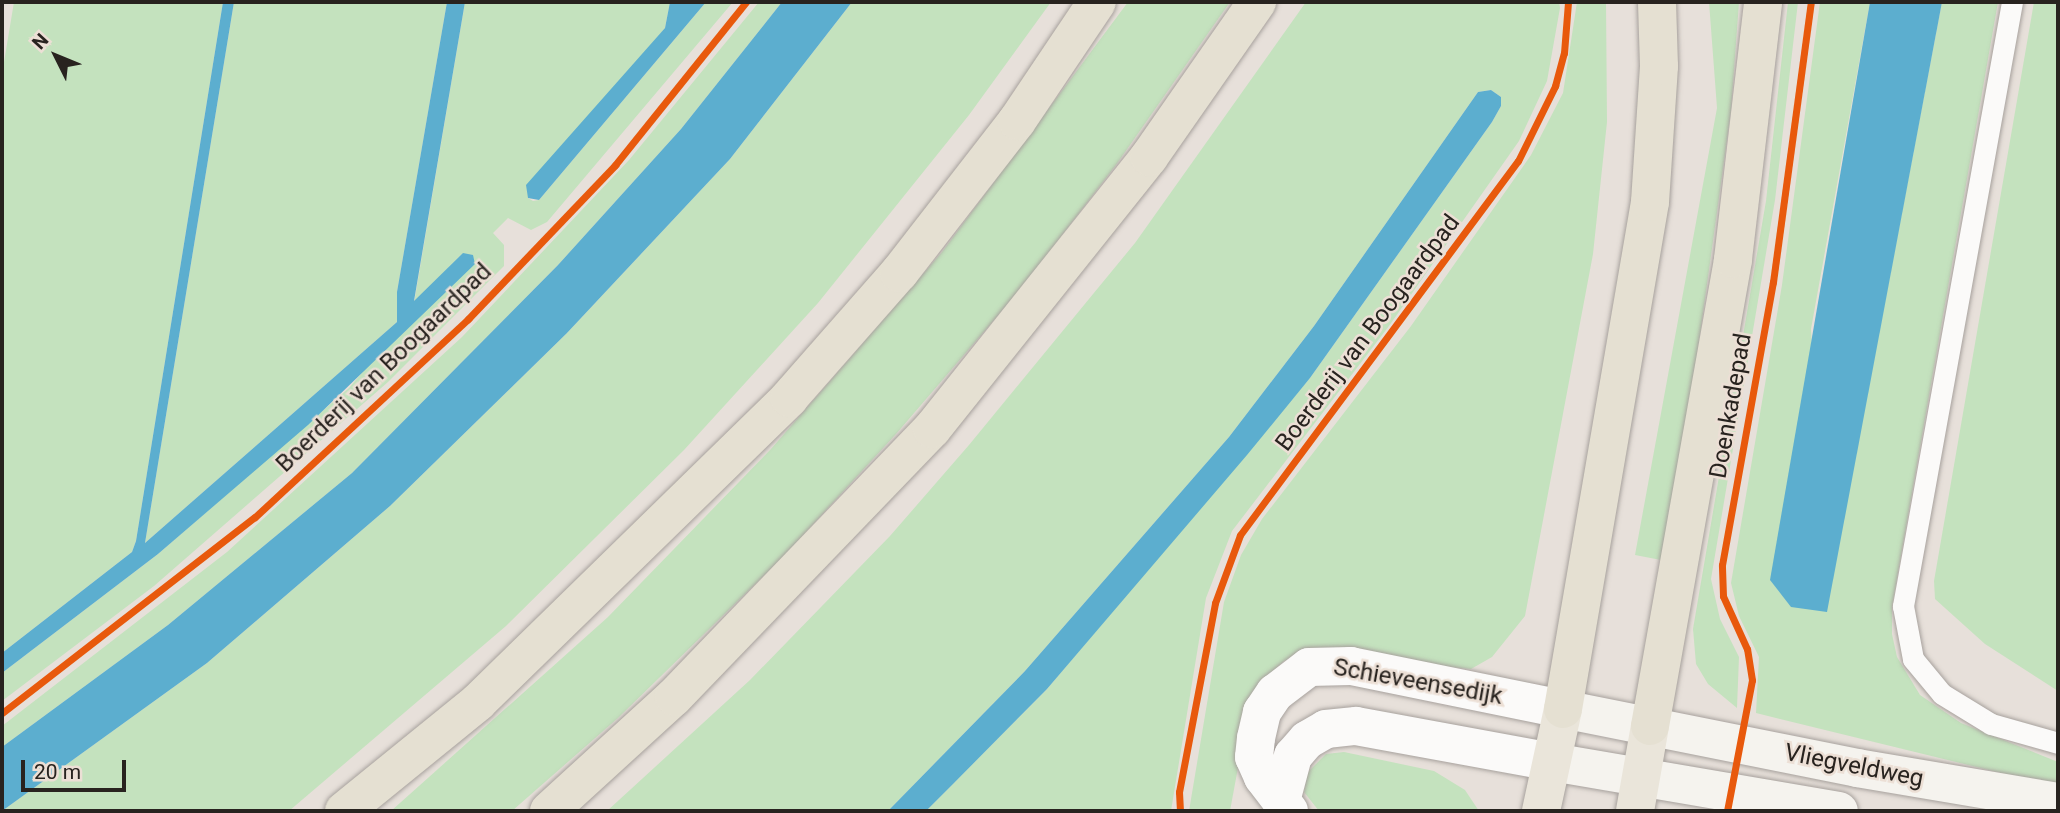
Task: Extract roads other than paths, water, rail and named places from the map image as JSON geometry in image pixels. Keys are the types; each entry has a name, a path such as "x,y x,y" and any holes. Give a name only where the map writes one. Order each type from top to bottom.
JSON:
{"highway":[{"path":"344,811 478,702 789,398 899,273 1017,121 1097,2"},
{"path":"549,811 674,697 932,429 1149,157 1258,2"},
{"path":"1541,811 1563,709 1650,202 1659,78 1657,2"},
{"path":"1638,795 1733,259 1763,2"}],"main road":[{"name":"Vliegveldweg","path":"1563,709 1857,768 2058,802"},
{"name":"Vliegveldweg","path":"1552,762 1638,795 1839,811"}],"street":[{"name":"Schieveensedijk","path":"1285,806 1254,757 1256,738 1262,712 1275,693 1310,667 1351,666 1563,709"},
{"name":"Schieveensedijk","path":"1285,806 1293,756 1307,740 1326,729 1356,726 1552,762"}],"lane":[{"path":"2012,2 1903,606 1913,659 1942,694 1991,724 2058,743"}],"water":[{"path":"223,2 234,2 145,543 397,322 397,292 447,2 465,2 414,301 463,253 473,255 475,264 308,425 158,554 2,673 2,653 132,552 136,541"},
{"path":"670,2 706,2 539,200 528,198 526,185 665,28"},
{"path":"782,2 852,2 730,159 567,333 390,506 207,663 2,811 2,747 168,625 352,473 558,265 681,129"},
{"path":"1870,2 1942,2 1827,612 1791,607 1770,580"},
{"path":"1491,90 1501,97 1501,106 1492,122 1310,378 1247,455 1047,689 926,811 888,811 1025,671 1229,437 1314,326 1478,92"}]}
